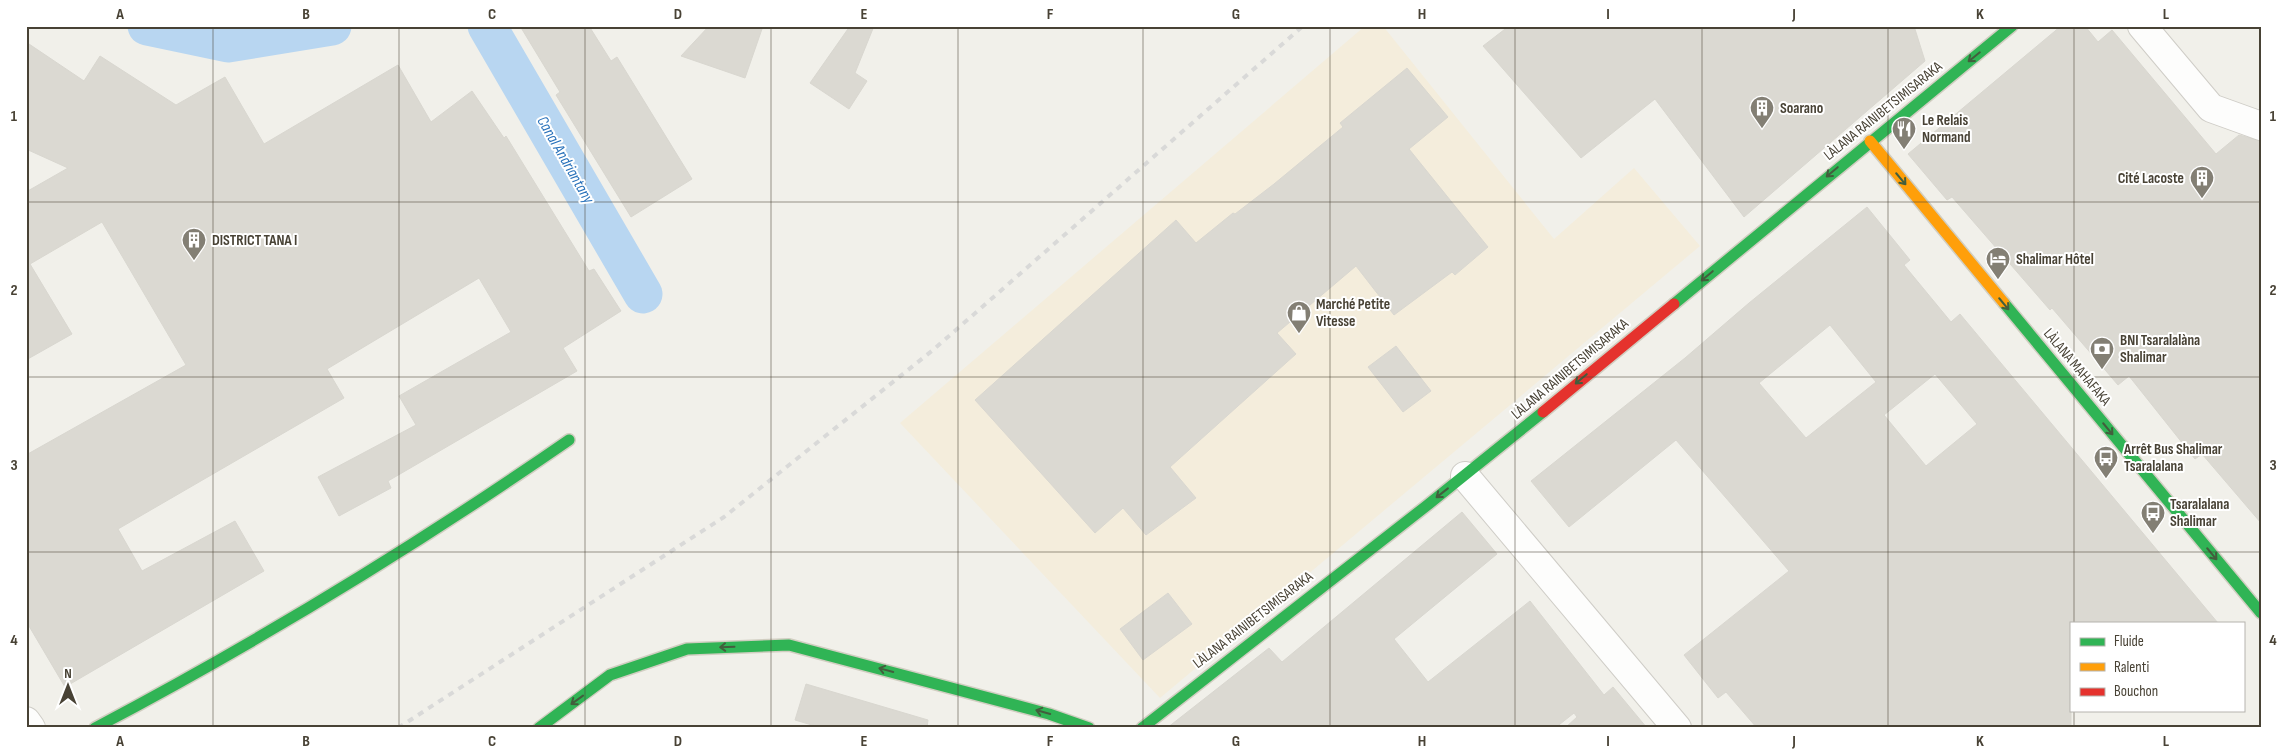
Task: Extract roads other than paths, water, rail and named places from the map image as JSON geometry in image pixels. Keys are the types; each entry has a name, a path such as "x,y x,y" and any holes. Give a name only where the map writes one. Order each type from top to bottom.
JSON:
{"street":[{"name":"LÀLANA RAINIBETSIMISARAKA","path":"1142,728 1231,656 1465,476 2012,26"},
{"path":"2142,26 2211,108 2261,126"},
{"name":"LÀLANA MAHAFAKA","path":"1870,141 2261,613"},
{"path":"95,728 166,692 304,610 520,474 569,440"},
{"path":"1465,476 1677,728"},
{"path":"539,728 610,675 687,649 790,645 1049,714 1090,728"},
{"path":"26,721 31,728"}],"waterway":[{"name":"Canal Andriantany","path":"147,26 228,43 332,26"},
{"name":"Canal Andriantany","path":"487,26 643,294"}],"railway":[{"path":"398,728 724,517 933,350 1303,26"}],"place":[{"name":"Soarano","path":"1762,129"},
{"name":"Le Relais Normand","path":"1904,150"},
{"name":"Cité Lacoste","path":"2202,199"},
{"name":"DISTRICT TANA I","path":"194,261"},
{"name":"Shalimar Hôtel","path":"1998,280"},
{"name":"Marché Petite Vitesse","path":"1299,334"},
{"name":"BNI Tsaralalàna Shalimar","path":"2102,370"},
{"name":"Arrêt Bus Shalimar Tsaralalana","path":"2106,479"},
{"name":"Tsaralalana Shalimar","path":"2153,534"}]}
